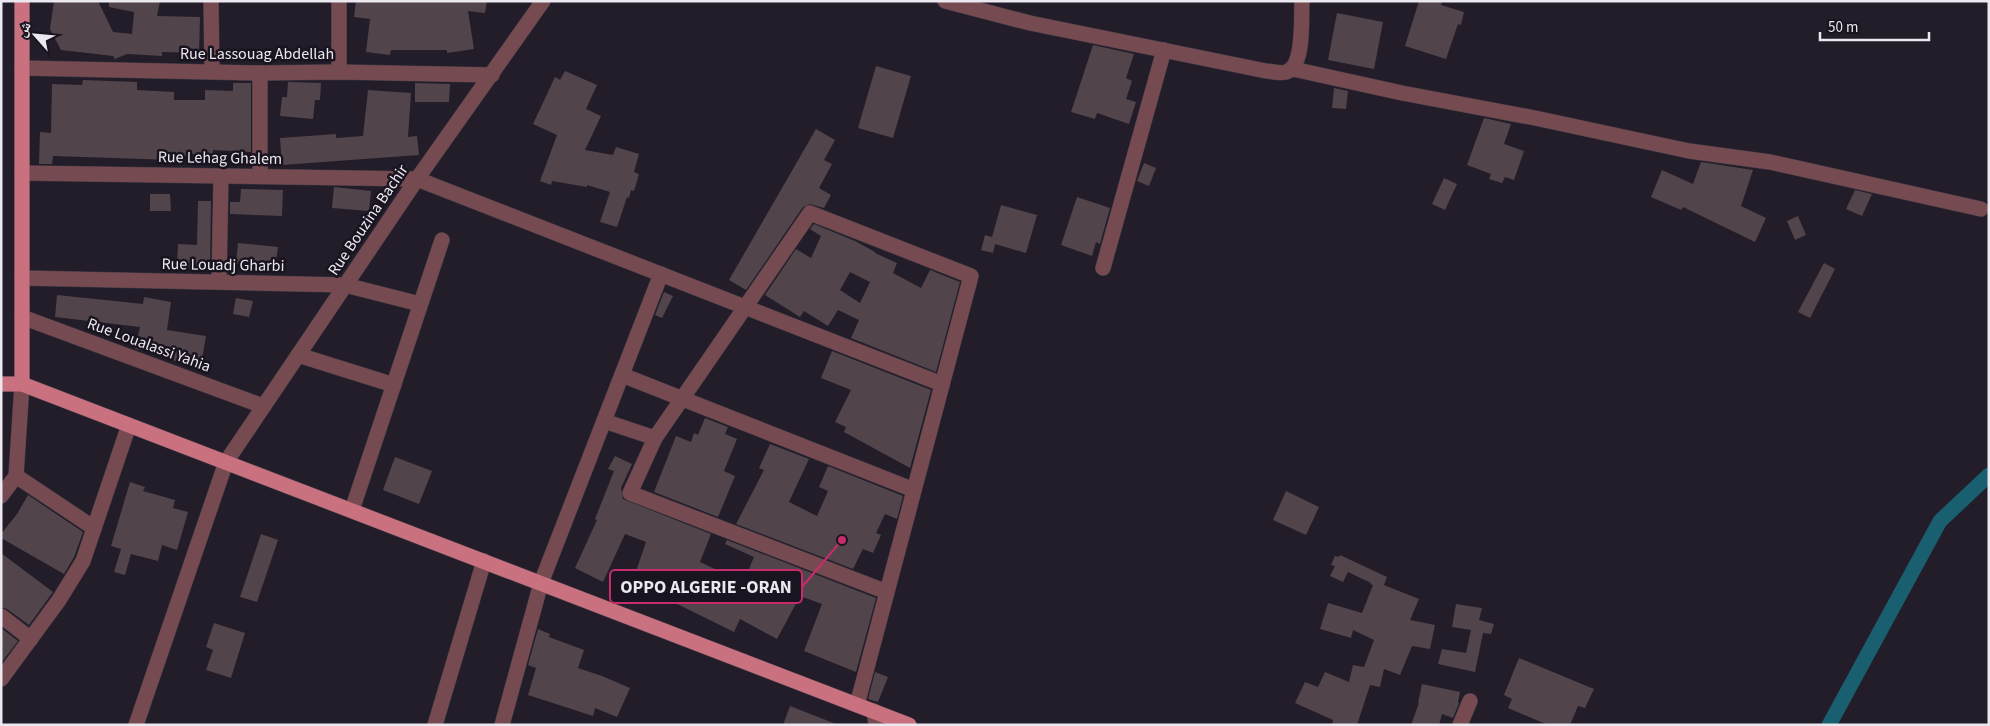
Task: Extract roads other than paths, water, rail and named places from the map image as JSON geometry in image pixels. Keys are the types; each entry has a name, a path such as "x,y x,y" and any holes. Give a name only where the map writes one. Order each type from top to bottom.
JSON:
{"main road":[{"path":"22,1 22,384"},
{"path":"1,384 22,384 856,705 875,718 909,725"}],"street":[{"path":"211,1 212,71"},
{"path":"339,72 340,1"},
{"name":"Rue Bouzina Bachir","path":"136,725 226,462 417,179 543,1"},
{"path":"944,1 1030,22 1164,50 1266,70 1286,72 1293,68 1301,46 1302,1"},
{"path":"1103,268 1164,50"},
{"name":"Rue Lassouag Abdellah","path":"22,68 492,75"},
{"path":"1293,68 1402,93 1535,118 1690,152 1770,162 1981,209"},
{"path":"260,73 260,176"},
{"name":"Rue Lehag Ghalem","path":"22,173 417,179"},
{"path":"219,282 221,176"},
{"path":"417,179 942,384"},
{"path":"856,705 887,592 971,276 810,213 656,438 630,493 887,592"},
{"path":"352,510 442,240"},
{"path":"502,725 541,583 661,274"},
{"name":"Rue Louadj Gharbi","path":"22,278 345,285 420,304"},
{"name":"Rue Loualassi Yahia","path":"22,317 263,406"},
{"path":"298,355 394,385"},
{"path":"622,375 914,490"},
{"path":"1,496 16,476 22,384"},
{"path":"604,421 656,438"},
{"path":"1,679 59,600 83,561 129,425"},
{"path":"16,476 94,528"},
{"path":"435,725 484,561"},
{"path":"1,616 31,639"},
{"path":"1460,725 1470,701"}],"waterway":[{"path":"1829,725 1940,521 1989,475"}],"place":[{"name":"OPPO ALGERIE -ORAN","path":"842,540"}]}
